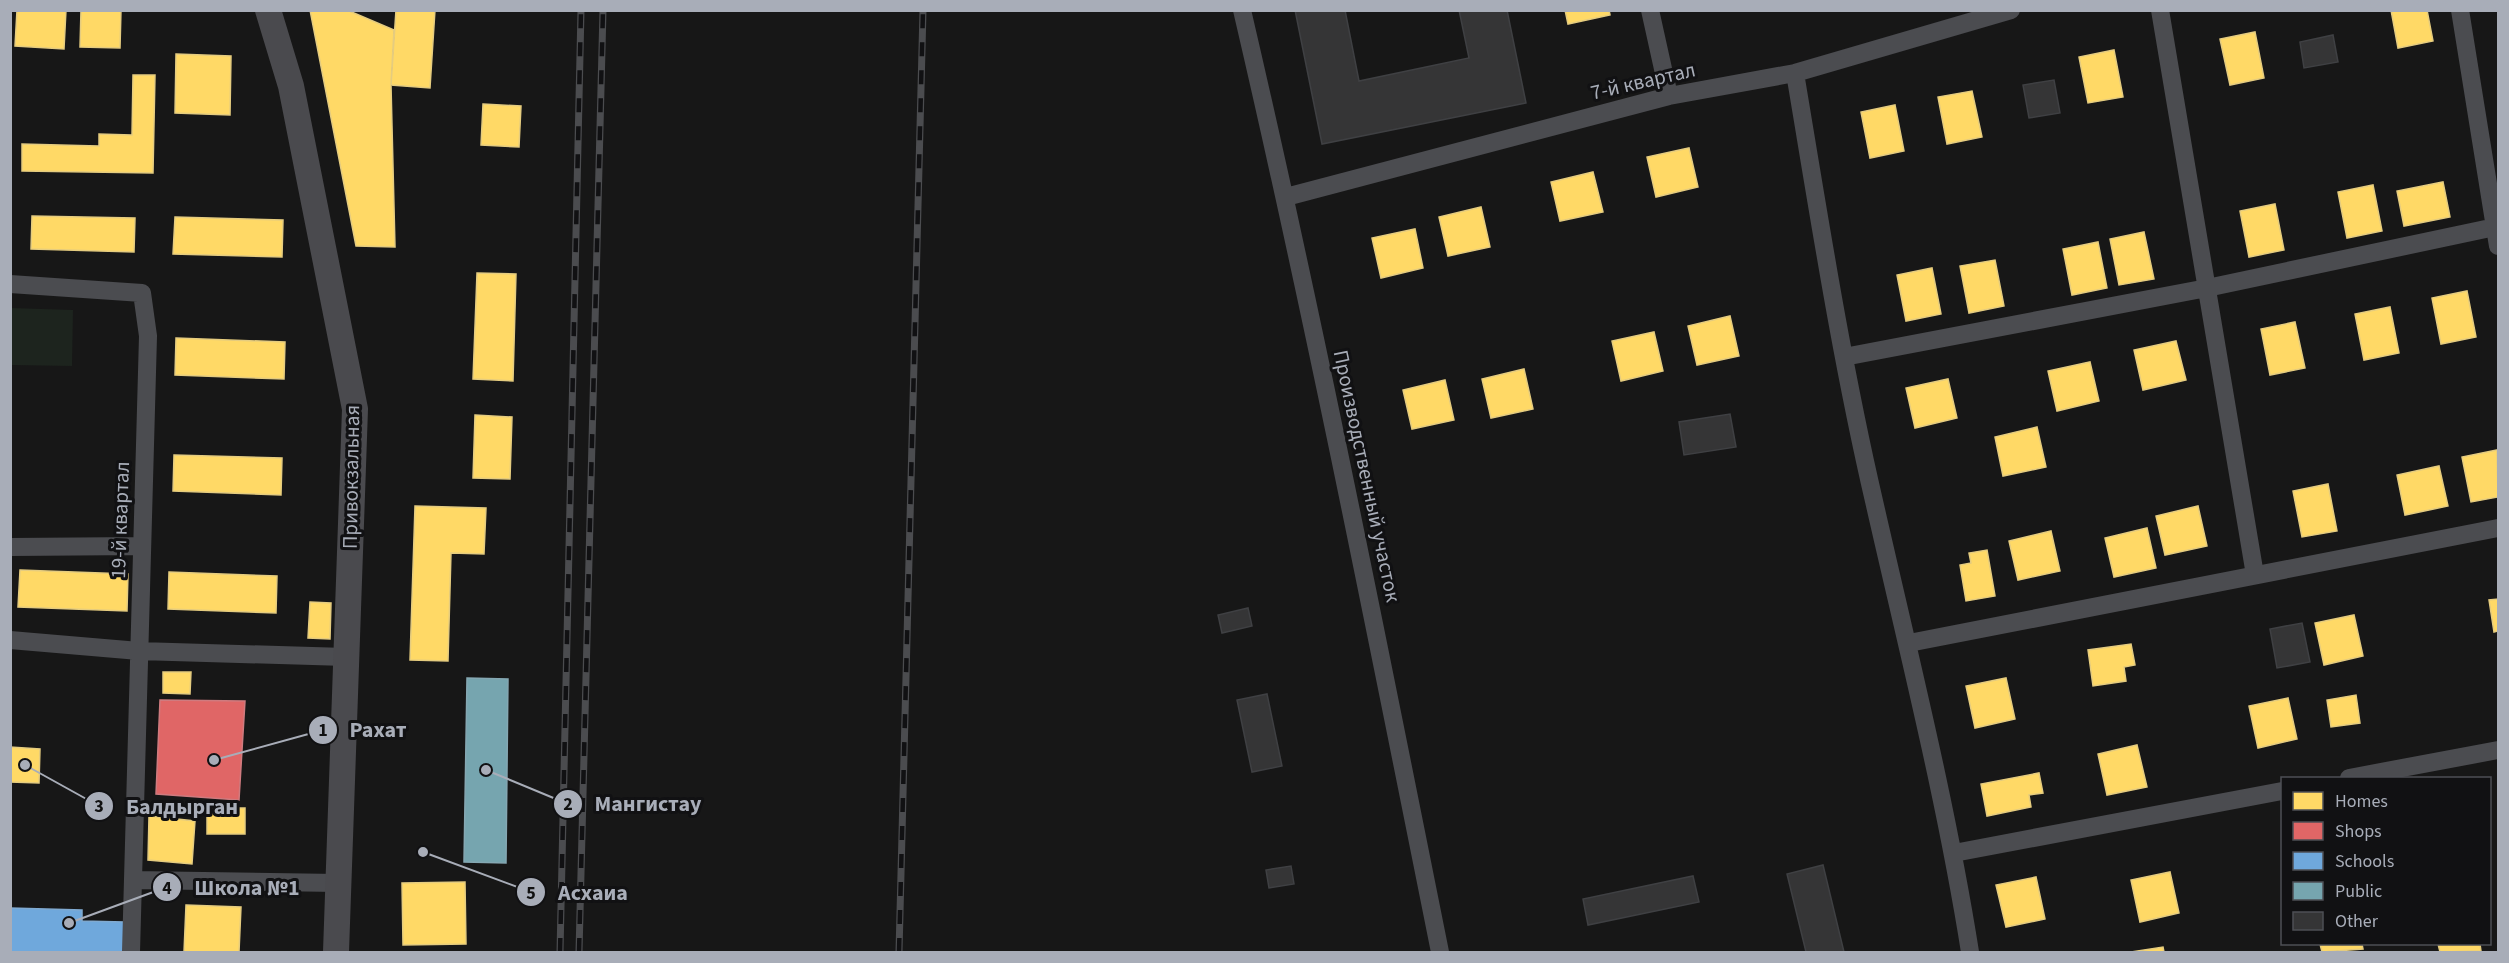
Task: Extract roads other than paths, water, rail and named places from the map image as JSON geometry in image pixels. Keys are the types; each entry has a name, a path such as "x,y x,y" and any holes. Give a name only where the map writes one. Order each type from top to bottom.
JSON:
{"street":[{"name":"Привокзальная","path":"268,10 291,86 355,410 336,952"},
{"name":"Производственный участок","path":"1242,10 1286,197 1440,952"},
{"path":"1650,10 1669,96"},
{"name":"7-й квартал","path":"1286,197 1669,96 1795,73 2011,10"},
{"path":"2160,10 2255,575"},
{"path":"2460,10 2499,246"},
{"path":"1795,73 1844,357 1954,853 1970,952"},
{"path":"1844,357 2207,288 2495,227"},
{"name":"19-й квартал","path":"10,284 142,293 148,336 131,952"},
{"path":"1909,643 2499,528"},
{"path":"10,547 142,546"},
{"path":"10,640 139,651 346,657"},
{"path":"2354,777 2499,750"},
{"path":"1954,853 2281,791"},
{"path":"133,880 338,883"}],"railway":[{"path":"560,952 581,10"},
{"path":"579,952 603,10"},
{"path":"899,952 923,10"}],"place":[{"name":"Рахат","path":"214,760"},
{"name":"Балдырган","path":"25,765"},
{"name":"Мангистау","path":"486,770"},
{"name":"Асхаиа","path":"423,852"},
{"name":"Школа №1","path":"69,923"}]}
